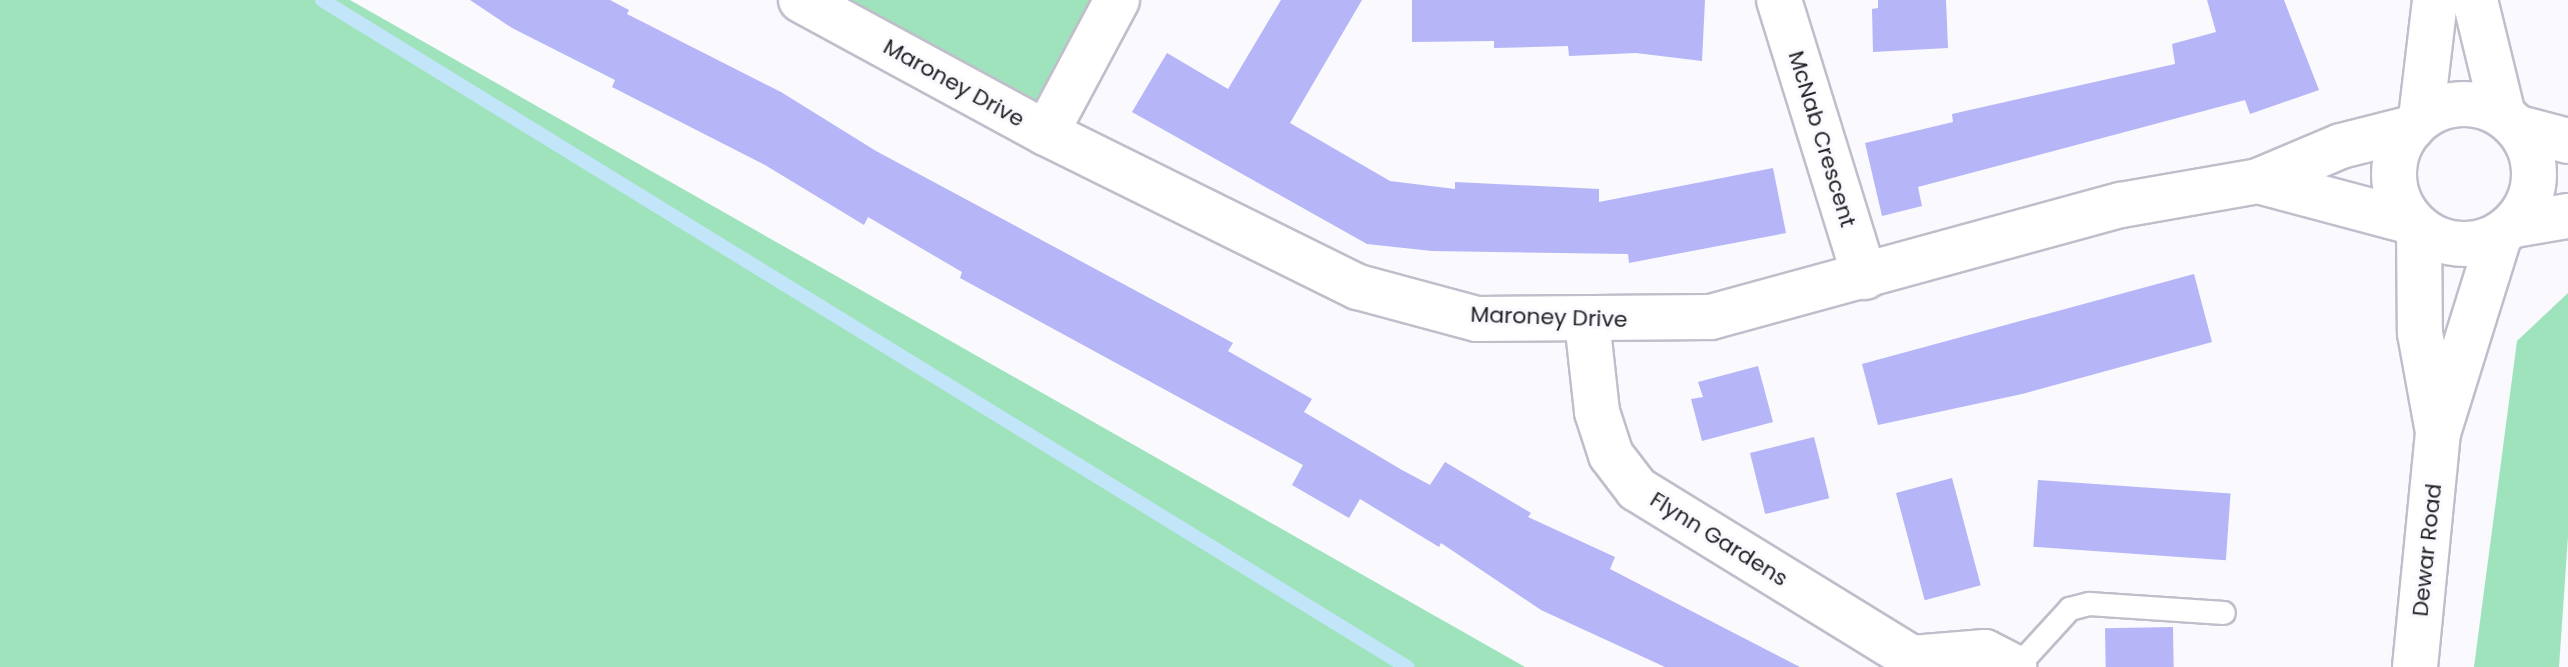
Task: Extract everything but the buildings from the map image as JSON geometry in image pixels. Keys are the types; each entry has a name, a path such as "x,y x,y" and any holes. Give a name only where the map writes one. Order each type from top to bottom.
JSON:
{"street":[{"name":"Maroney Drive","path":"801,0 1046,133 1358,287 1477,319 1587,321 1711,317 2121,205 2258,181 2341,146 2416,123"},
{"path":"1046,133 1117,0"},
{"name":"McNab Crescent","path":"1779,0 1865,277"},
{"path":"2435,0 2416,123 2395,157 2393,179 2399,203 2415,225 2462,246 2568,216"},
{"path":"2475,0 2511,122 2529,146 2534,176 2527,208 2507,231"},
{"path":"2416,123 2465,103 2568,141"},
{"name":"Maroney Drive","path":"2258,181 2415,225"},
{"name":"Dewar Road","path":"2415,225 2420,333 2438,433"},
{"name":"Dewar Road","path":"2415,667 2438,433 2507,231"},
{"name":"Flynn Gardens","path":"1587,321 1597,412 1611,455 1637,489 1913,663 1985,652 2015,667"}],"lane":[{"path":"2015,667 2070,609 2089,604 2224,613"}],"green space":[{"path":"0,0 350,0 1525,667 0,667"},
{"path":"814,0 1111,0 1044,126"},
{"path":"2568,293 2568,536 2559,667 2474,667 2517,341"}],"waterway":[{"path":"322,0 1407,667"}]}
